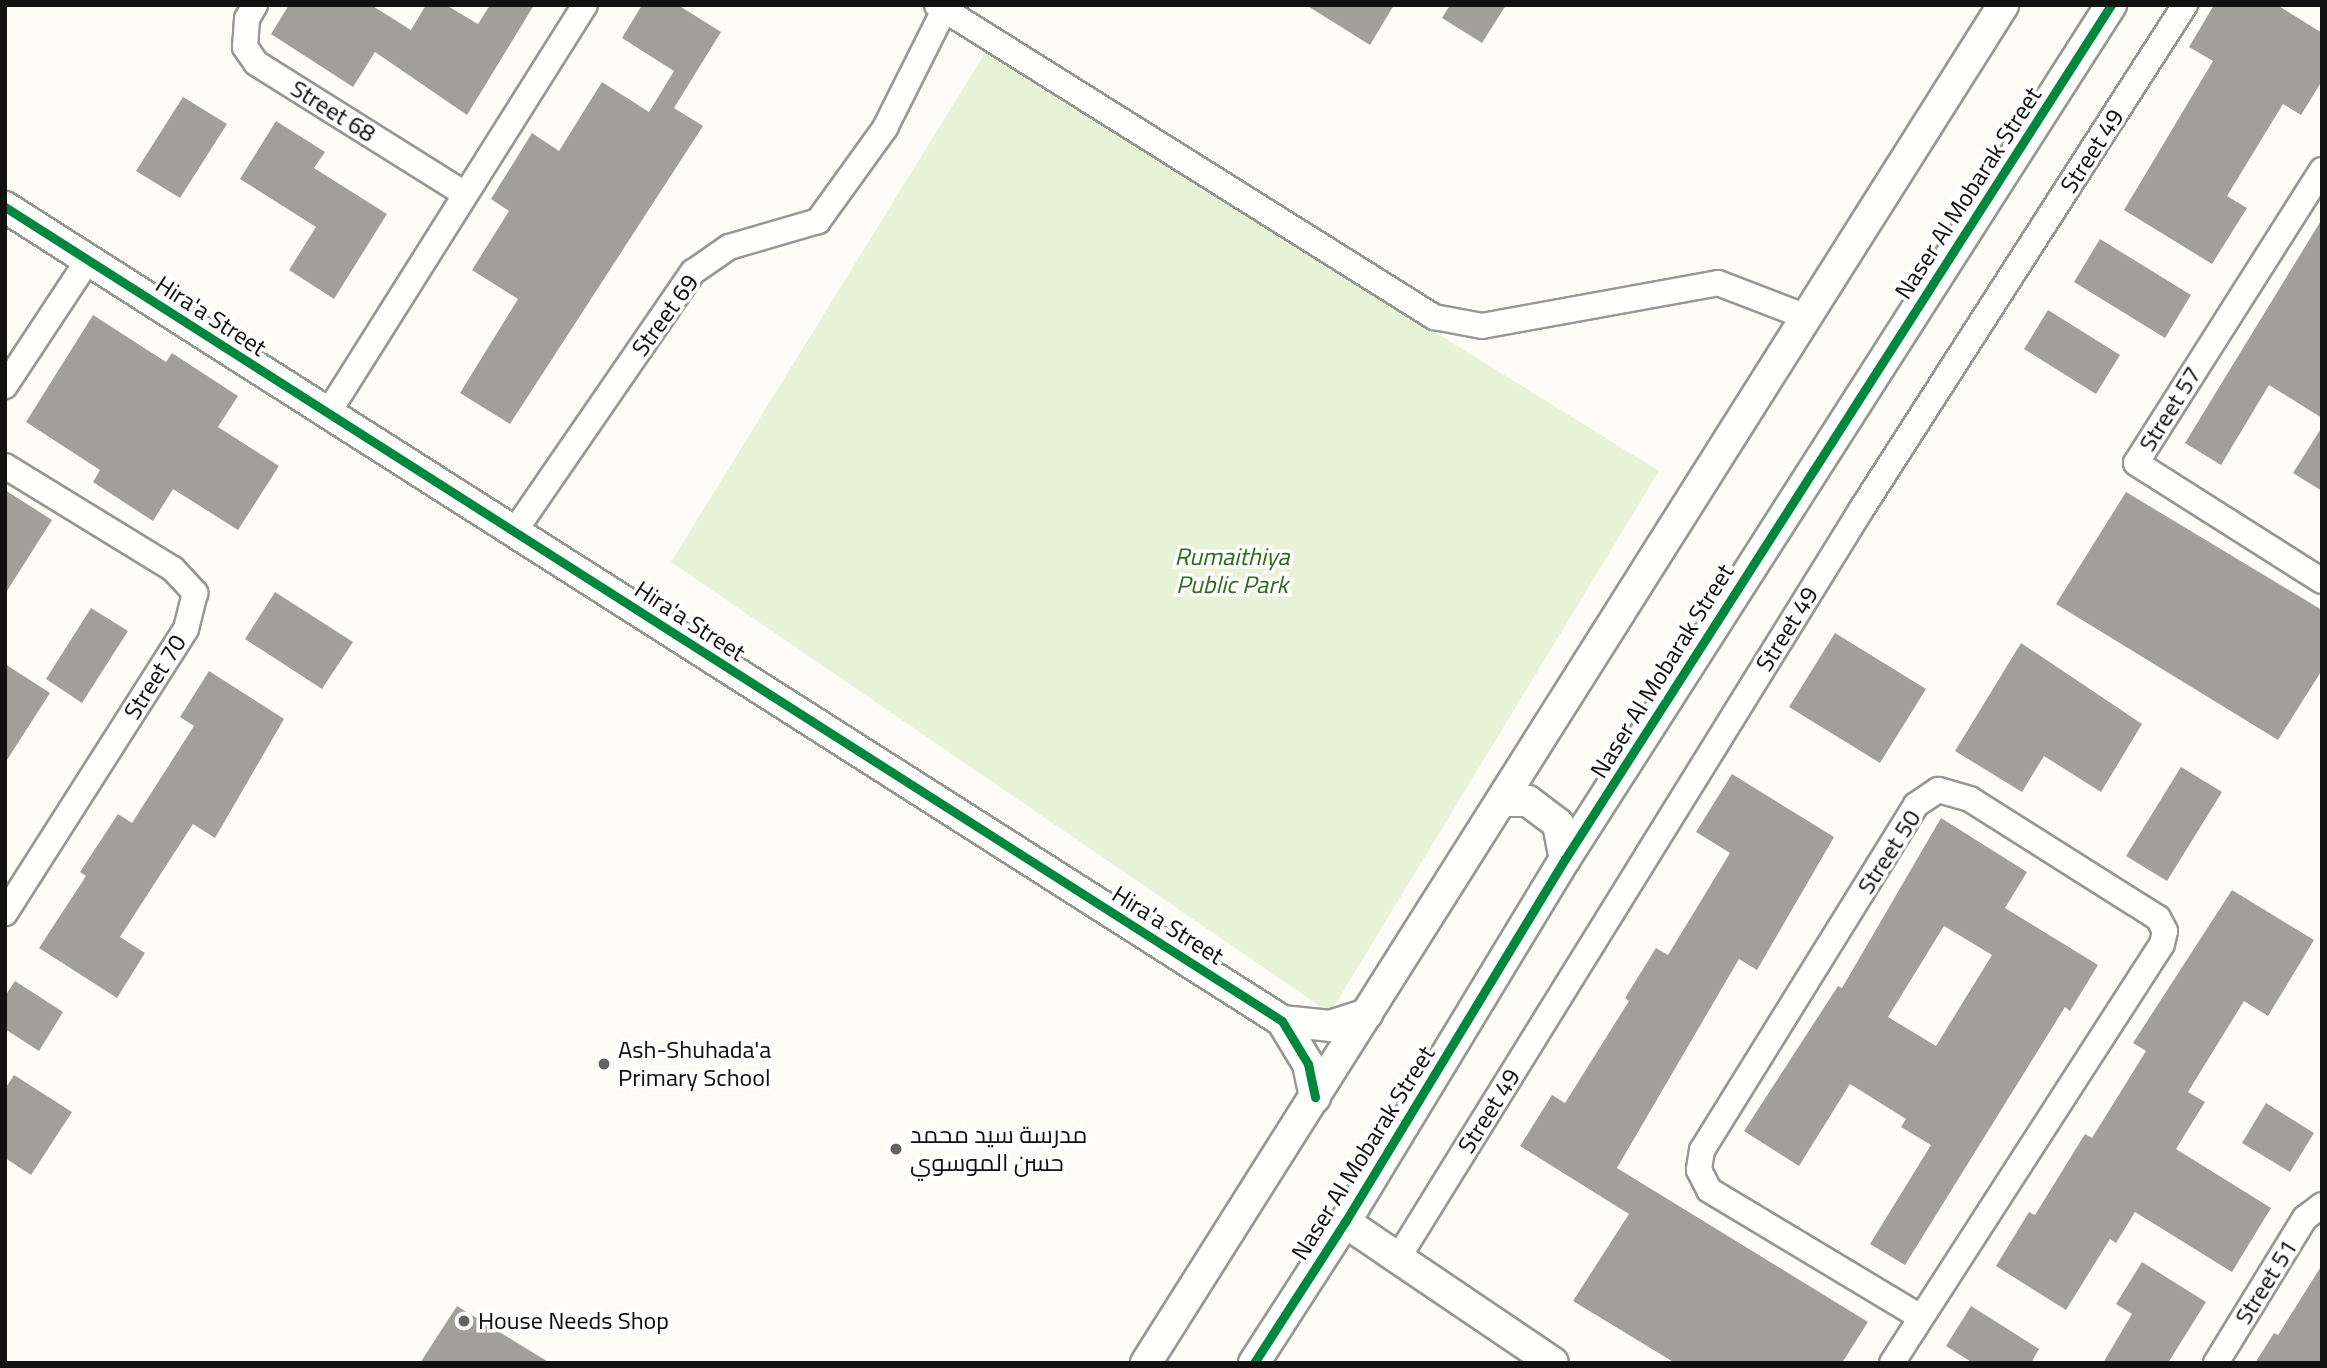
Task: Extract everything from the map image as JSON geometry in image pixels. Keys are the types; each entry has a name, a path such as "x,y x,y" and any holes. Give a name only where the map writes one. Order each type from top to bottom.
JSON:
{"street":[{"name":"Street 68","path":"256,5 247,19 245,47 256,63 463,193"},
{"path":"328,413 463,193 584,5"},
{"path":"1146,1363 1502,801 1804,316 2003,5"},
{"name":"Naser Al Mobarak Street","path":"1254,1363 1345,1222 1565,859 2111,5"},
{"name":"Street 49","path":"1398,1258 1861,510 2185,5"},
{"path":"940,9 1434,317 1482,326 1718,284 1804,316"},
{"name":"Street 69","path":"514,532 693,272 729,247 818,221 885,128 940,9"},
{"name":"Street 57","path":"2322,170 2136,463 2322,581"},
{"name":"Hira'a Street","path":"5,207 1282,1021 1305,1056 1315,1097"},
{"path":"5,386 88,260"},
{"name":"Street 70","path":"5,466 173,569 195,593 186,629 5,914"},
{"name":"Street 50","path":"1892,1363 2162,944 2165,931 2158,918 1981,807 1938,790 1916,805 1702,1150 1699,1170 1709,1190 1920,1317"},
{"path":"1502,801 1528,801 1558,824 1565,859"},
{"name":"Hira'a Street","path":"1282,1021 1330,1026 1367,1014"},
{"name":"Street 51","path":"2216,1363 2305,1219 2322,1205"},
{"path":"1345,1222 1553,1363"},
{"path":"1159,1363 1167,1331"}],"green space":[{"name":"Rumaithiya Public Park","path":"985,53 1659,471 1330,1013 671,562"}],"building":[{"path":"289,5 371,5 411,30 426,5 446,5 478,24 490,5 534,5 467,115 375,52 353,87 271,34"},
{"path":"642,5 678,5 721,32 674,108 703,126 510,424 460,393 518,299 472,270 509,211 491,199 532,133 559,151 602,82 649,112 674,71 622,38"},
{"path":"1306,5 1394,5 1370,45"},
{"path":"1450,5 1506,5 1482,43 1442,18"},
{"path":"2214,5 2277,5 2322,33 2322,81 2301,115 2283,104 2227,196 2247,208 2212,264 2124,210 2213,61 2189,47"},
{"path":"183,97 227,124 180,198 136,171"},
{"path":"276,121 325,152 314,168 387,214 334,299 289,270 316,227 240,179"},
{"path":"2322,219 2322,418 2269,385 2221,465 2185,443"},
{"path":"2100,239 2191,295 2165,338 2074,282"},
{"path":"2048,310 2120,355 2096,394 2024,349"},
{"path":"93,315 166,362 172,353 238,396 218,427 279,466 238,530 173,489 153,521 93,482 100,470 26,422"},
{"path":"2322,427 2322,491 2293,473"},
{"path":"5,490 52,520 5,594"},
{"path":"2126,492 2322,610 2322,670 2278,740 2056,604"},
{"path":"275,592 353,642 322,689 245,639"},
{"path":"91,608 128,631 82,703 46,679"},
{"path":"1835,633 1926,689 1880,763 1789,707"},
{"path":"2021,643 2142,724 2101,792 2044,756 2022,792 1955,751"},
{"path":"5,664 50,693 5,763"},
{"path":"209,671 284,719 215,838 193,824 120,937 145,953 117,998 39,948 86,876 80,872 118,814 132,823 194,726 180,717"},
{"path":"2181,767 2222,792 2167,881 2126,856"},
{"path":"1732,774 1834,837 1757,970 1739,959 1617,1168 1868,1322 1842,1363 1675,1363 1573,1301 1629,1214 1520,1146 1552,1095 1565,1103 1629,1001 1625,998 1656,948 1668,955 1730,853 1696,832"},
{"path":"1941,818 2027,872 2005,908 2098,965 2070,1011 2065,1007 1905,1265 1870,1244 1931,1145 1901,1127 1906,1119 1850,1084 1799,1166 1744,1131 1838,986 1842,988","holes":["1944,926 1992,955 1936,1046 1888,1017"]},
{"path":"2232,890 2314,940 2268,1016 2244,1001 2188,1092 2205,1102 2176,1149 2271,1208 2232,1272 2135,1212 2116,1243 2110,1239 2066,1310 1996,1266 2029,1212 2035,1215 2085,1134 2092,1138 2146,1051 2133,1043"},
{"path":"15,981 63,1012 39,1051 5,1029 5,996"},
{"path":"14,1075 72,1112 31,1175 5,1158 5,1089"},
{"path":"2266,1103 2314,1133 2290,1172 2242,1143"},
{"path":"2142,1262 2206,1302 2168,1363 2103,1363 2132,1314 2116,1304"},
{"path":"2322,1265 2322,1363 2255,1363 2274,1333 2278,1335"},
{"name":"House Needs Shop","path":"457,1306 506,1336 550,1363 420,1363"},
{"path":"1971,1306 2039,1349 2031,1363 1973,1363 1946,1346"}],"cycle path":[{"path":"1254,1363 1345,1222 1565,859 2111,5"},
{"path":"5,207 1282,1021 1308,1064 1315,1097"}],"place":[{"name":"Ash-Shuhada'a Primary School","path":"604,1064"},
{"name":"مدرسة سيد محمد حسن الموسوي","path":"896,1149"},
{"name":"House Needs Shop","path":"464,1321"}]}
